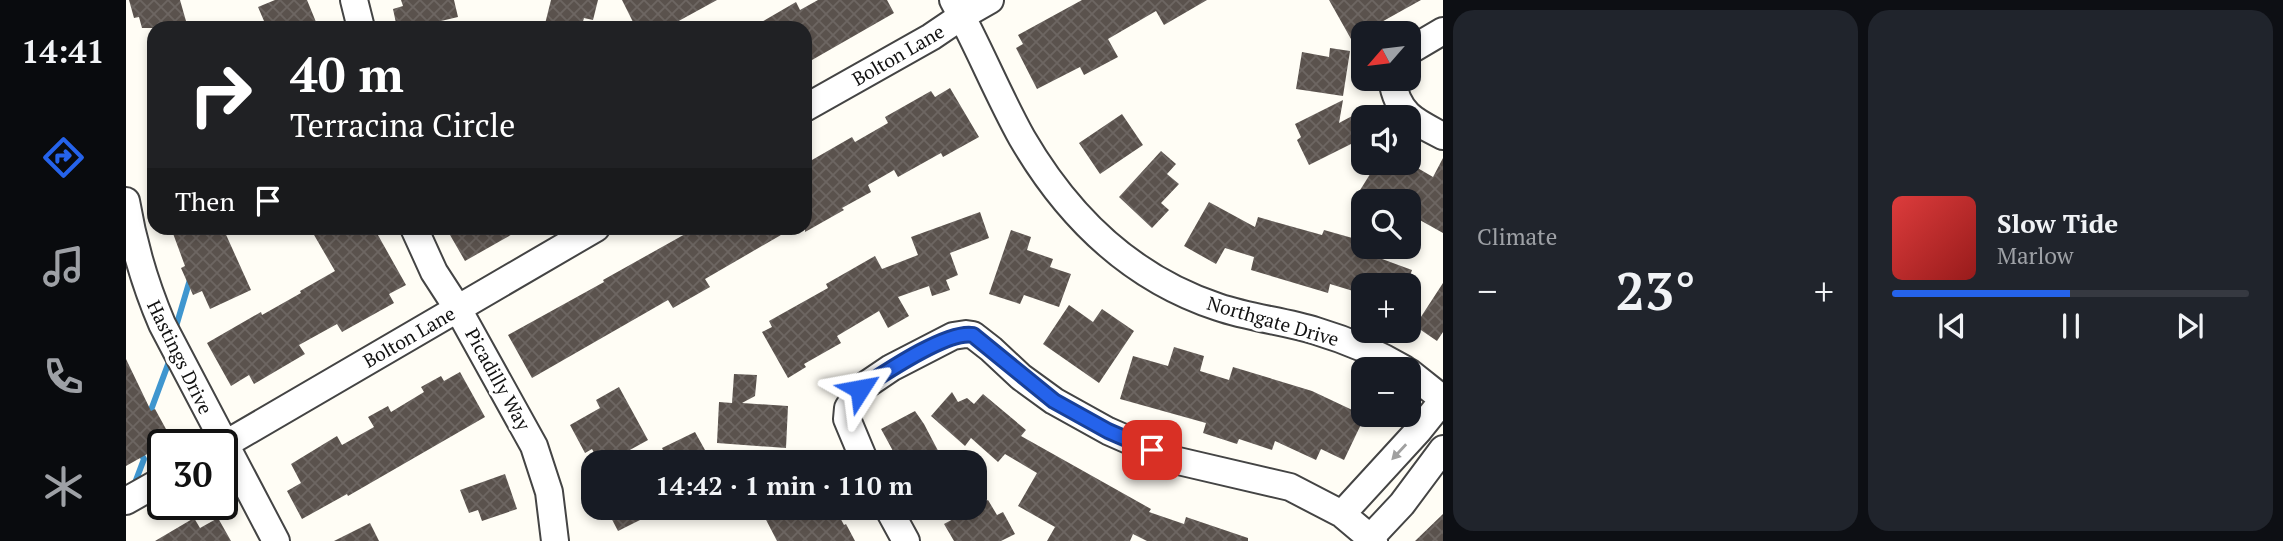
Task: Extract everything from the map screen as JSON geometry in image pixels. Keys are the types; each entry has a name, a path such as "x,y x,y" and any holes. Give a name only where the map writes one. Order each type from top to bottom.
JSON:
{"street":[{"path":"354,0 359,21"},
{"name":"Bolton Lane","path":"812,104 931,37 957,8 990,0"},
{"name":"Northgate Drive","path":"957,8 1021,136 1045,176 1087,227 1141,271 1189,297 1221,308 1316,331 1352,343 1380,357"},
{"path":"1421,44 1443,31"},
{"path":"1394,91 1395,99 1405,112 1443,136"},
{"name":"Hastings Drive","path":"126,201 145,278 162,324 216,429"},
{"name":"Picadilly Way","path":"417,235 434,272 458,309 534,446 550,492 555,541"},
{"name":"Bolton Lane","path":"238,437 584,235"},
{"path":"860,450 847,419 848,408 860,389 916,355 953,336 966,334 973,335 992,349 1021,377 1054,401 1108,431 1174,460 1290,487 1342,514 1372,539 1443,449"},
{"path":"1342,514 1419,430 1443,399 1421,382"},
{"name":"Hastings Drive","path":"238,471 276,541"},
{"path":"126,501 147,489"},
{"path":"895,520 906,541"}],"building":[{"path":"129,0 180,0 186,21 147,21 147,28 142,28 139,17 134,18"},
{"path":"275,0 307,0 316,21 264,21 258,7"},
{"path":"401,0 454,0 458,17 441,21 396,21 393,9 403,6"},
{"path":"551,0 598,0 593,20 584,18 583,21 546,21"},
{"path":"622,0 717,0 679,21 632,21"},
{"path":"818,0 887,0 894,13 812,60 812,21 763,21 796,2 800,10"},
{"path":"1082,0 1207,0 1164,25 1156,11 1108,39 1118,57 1084,75 1080,67 1037,89 1016,48 1023,44 1018,35"},
{"path":"1329,0 1421,0 1383,21 1351,21 1351,39"},
{"path":"1330,48 1350,51 1343,96 1296,89 1302,52 1329,57"},
{"path":"950,88 979,137 943,157 941,153 898,177 894,170 868,185 871,192 812,228 812,160 852,137 855,142 888,123 885,117 931,91 935,97"},
{"path":"1343,100 1339,123 1351,117 1351,144 1309,165 1297,140 1301,137 1295,124"},
{"path":"1122,114 1143,145 1100,174 1079,143"},
{"path":"1161,151 1176,164 1167,174 1179,184 1161,203 1169,210 1152,228 1119,197"},
{"path":"1443,158 1443,233 1421,221 1421,189 1361,189 1370,175 1421,175 1421,170 1433,177"},
{"path":"1209,202 1255,227 1258,217 1322,235 1324,230 1351,238 1351,259 1382,259 1412,270 1411,273 1351,273 1351,290 1330,284 1328,293 1251,270 1254,257 1225,248 1216,264 1184,246"},
{"path":"980,212 989,238 950,253 958,275 946,280 950,290 932,296 929,286 898,297 909,316 888,328 879,311 837,336 841,343 804,364 806,367 788,378 762,332 772,327 769,321 828,288 826,284 875,256 882,269 918,255 911,237"},
{"path":"1011,230 1031,237 1027,250 1053,259 1050,267 1071,274 1059,307 1024,295 1020,304 989,294"},
{"path":"174,235 226,235 251,290 210,309 202,291 193,295 181,268 185,266"},
{"path":"314,235 378,235 406,285 389,294 394,303 342,332 337,324 299,345 305,354 254,384 249,375 231,386 207,343 261,312 262,315 335,271"},
{"path":"450,235 511,235 465,261"},
{"path":"683,235 781,235 705,279 710,287 673,308 668,300 532,378 508,335 604,282 603,280"},
{"path":"1443,283 1443,332 1437,341 1421,330 1421,317"},
{"path":"1069,305 1093,322 1102,309 1134,331 1099,383 1043,344"},
{"path":"1174,347 1204,356 1200,371 1229,380 1233,367 1312,391 1351,409 1351,427 1360,427 1344,460 1321,449 1316,460 1275,441 1272,450 1239,439 1237,444 1203,433 1206,423 1120,399 1133,356 1168,366"},
{"path":"126,359 151,411 155,409 166,429 147,429 147,454 126,466"},
{"path":"460,372 485,417 348,496 347,494 302,519 287,491 301,483 291,464 337,436 342,445 374,427 368,417 388,406 391,412 424,392 421,387 441,376 444,381"},
{"path":"734,374 757,375 755,396 742,403 788,406 786,448 717,443 719,402 732,403"},
{"path":"619,387 648,440 630,450 583,450 570,425 600,408 596,400"},
{"path":"952,392 958,402 967,398 974,404 983,394 1026,430 1021,436 1151,509 1149,512 1184,524 1186,517 1248,538 1248,541 1147,541 1133,534 1130,541 1047,541 1055,527 1018,506 1037,473 1005,454 998,462 971,438 965,446 931,416"},
{"path":"915,411 938,450 892,450 881,429"},
{"path":"695,432 705,450 663,450 662,448"},
{"path":"505,474 517,509 482,521 478,510 469,513 460,490"},
{"path":"987,501 997,515 1003,512 1015,534 1001,541 954,541 944,524 951,520 987,520"},
{"path":"1443,514 1443,541 1415,541"},
{"path":"191,520 195,520 200,528 219,520 231,541 155,541"},
{"path":"612,520 640,520 618,531"},
{"path":"766,520 841,520 855,541 777,541"},
{"path":"370,523 379,541 334,541"}],"waterway":[{"path":"175,330 191,276"},
{"path":"148,418 170,359"},
{"path":"133,488 144,459 138,449"}],"route":[{"path":"860,389 891,368 953,336 973,335 1021,377 1054,401 1108,431 1152,450"}]}
